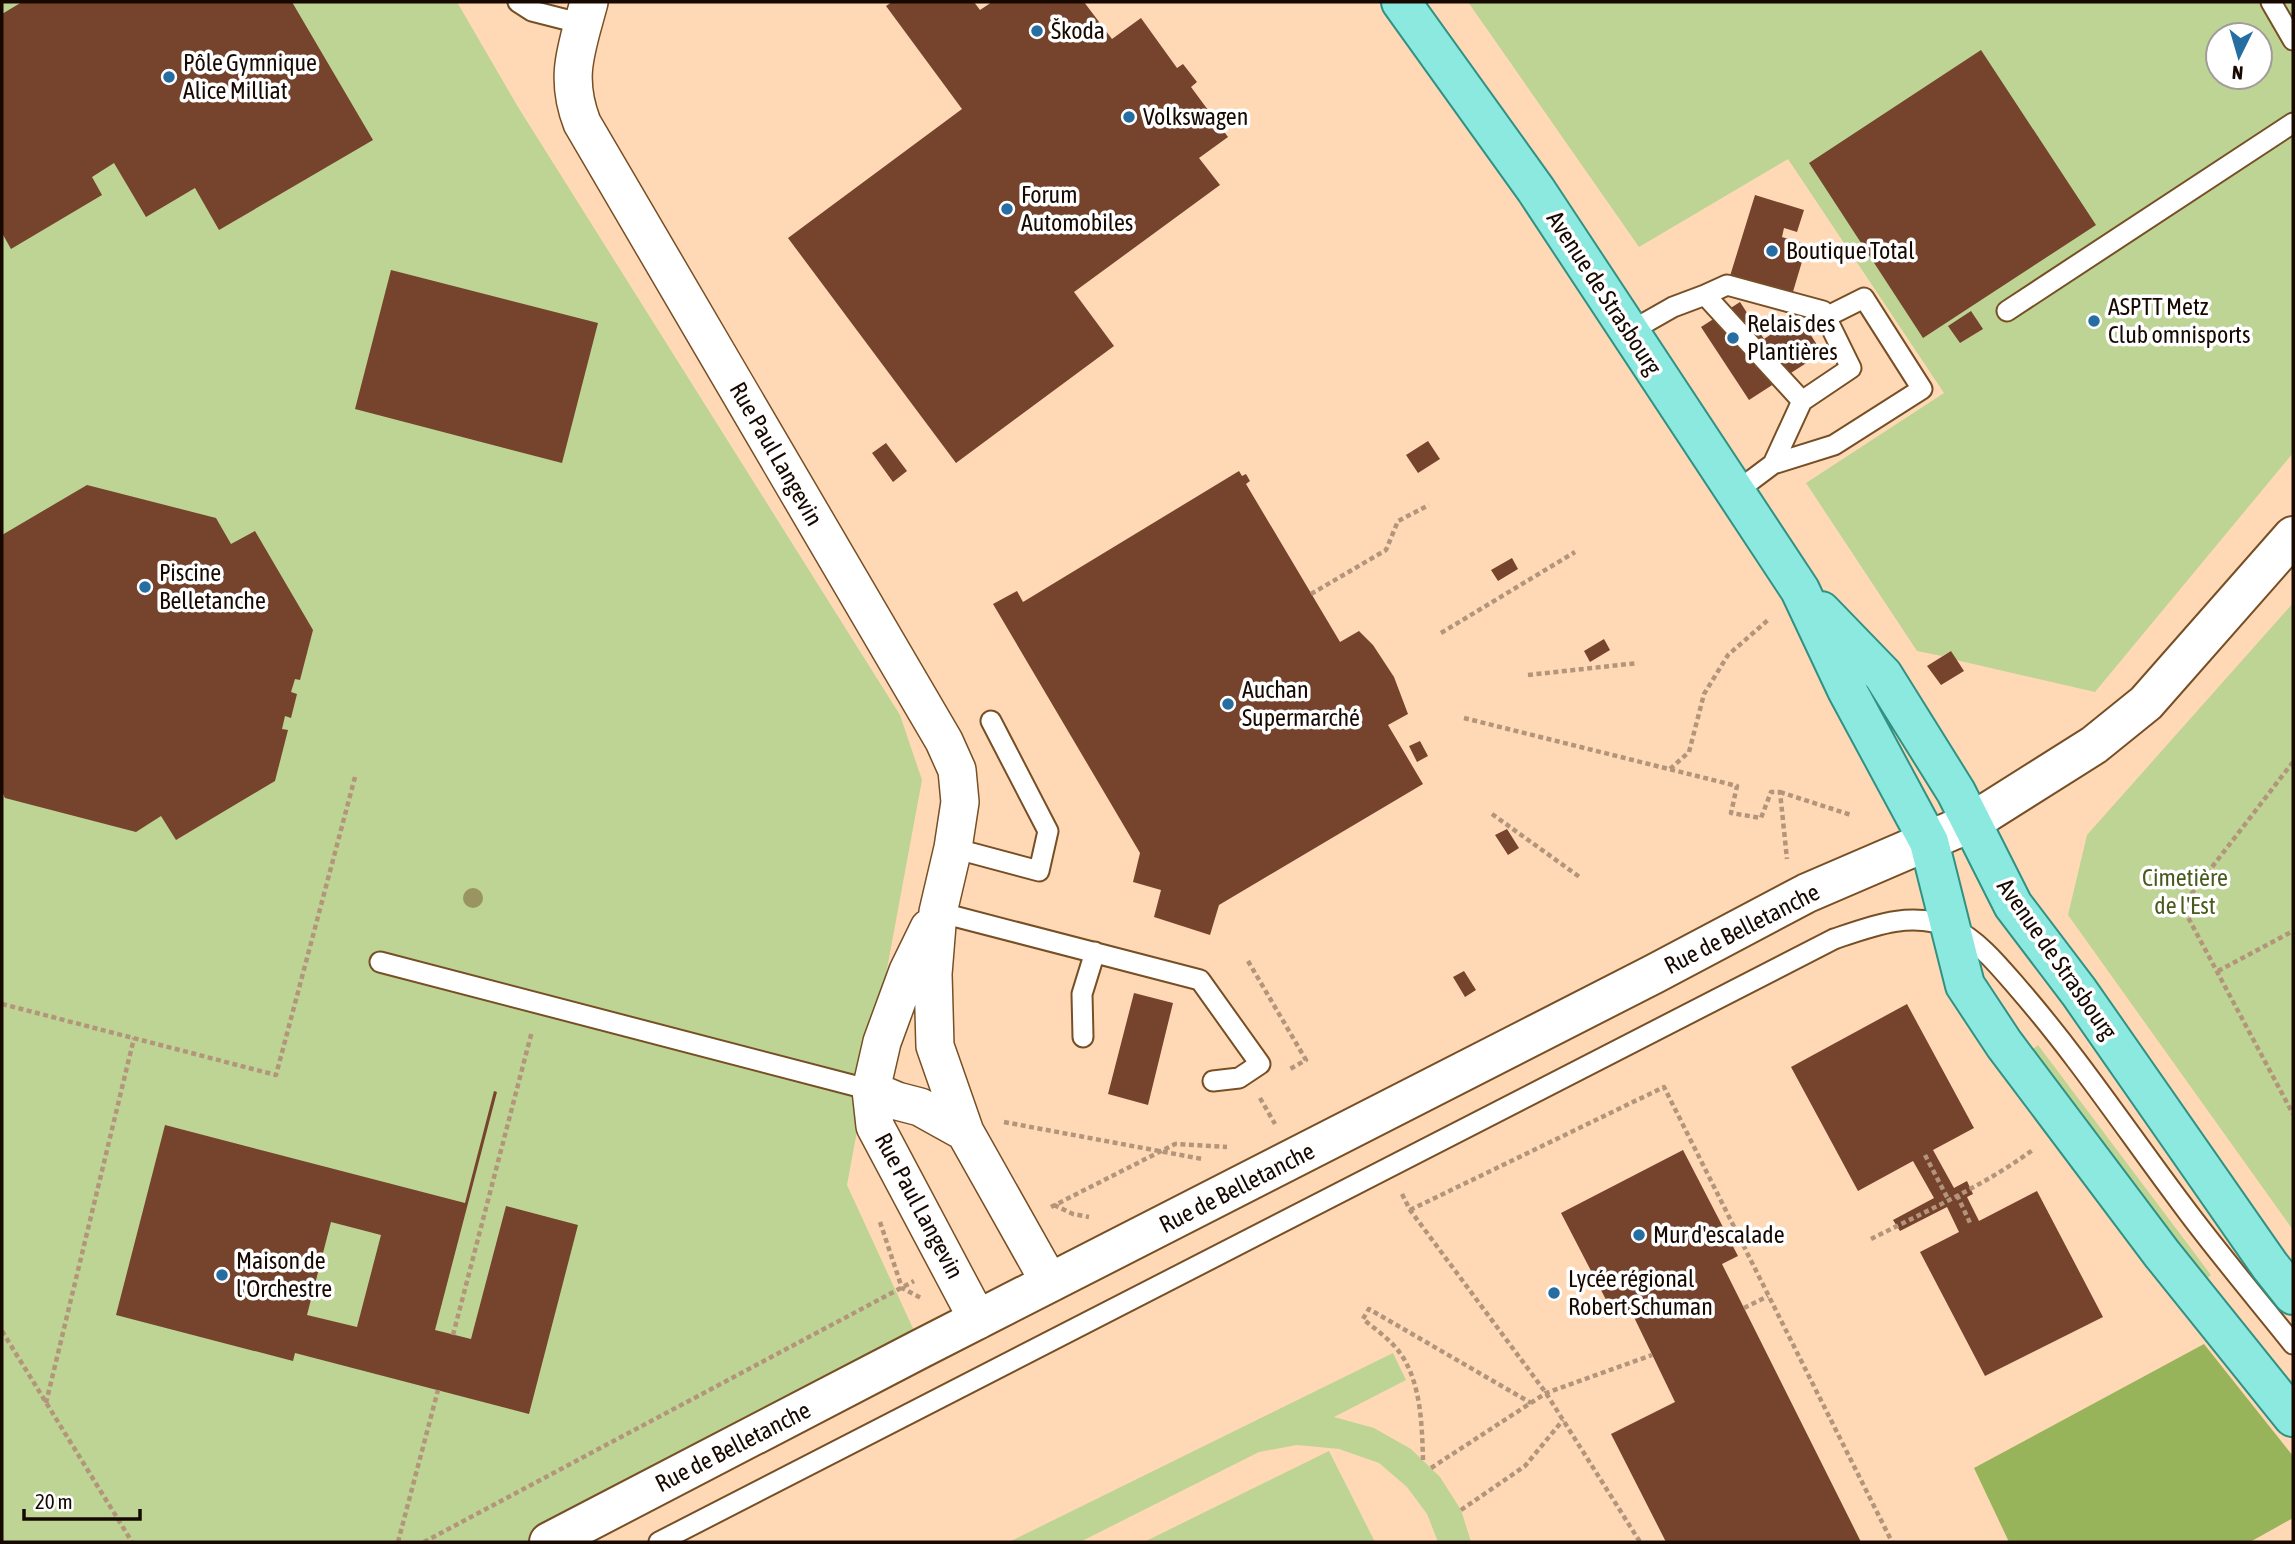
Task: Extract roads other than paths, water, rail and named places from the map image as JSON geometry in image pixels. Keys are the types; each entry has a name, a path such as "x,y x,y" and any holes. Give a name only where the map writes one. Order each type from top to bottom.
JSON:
{"main road":[{"name":"Avenue de Strasbourg","path":"1401,2 1536,190 1800,590 1853,701 1929,842 1965,985 2004,1044 2168,1262 2293,1418"},
{"name":"Avenue de Strasbourg","path":"1800,590 1883,675 1936,758 1972,822 2013,905 2079,992 2293,1295"}],"street":[{"name":"Rue Paul Langevin","path":"586,13 573,62 572,82 575,104 582,123 944,741 957,769 960,802 953,848 937,912 933,974 935,1046 979,1126 1016,1226 1050,1283"},
{"name":"Rue de Belletanche","path":"549,1542 1807,893 1972,822 2094,745 2146,703 2293,536"},
{"name":"Rue Paul Langevin","path":"937,912 908,971 881,1042 871,1090 875,1126 978,1320"},
{"name":"Rue Paul Langevin","path":"871,1090 897,1101 979,1126"}],"lane":[{"path":"518,2 532,11 586,13"},
{"path":"2271,2 2293,40"},
{"path":"2007,311 2293,124"},
{"path":"1629,332 1673,307 1727,285 1823,311 1852,368 1802,401 1773,464"},
{"path":"1705,295 1802,401"},
{"path":"1737,491 1773,464 1834,445 1922,389 1864,298 1826,317"},
{"path":"953,848 1039,871 1048,831 991,721"},
{"path":"937,912 1200,980 1260,1064 1239,1078 1213,1081"},
{"name":"Rue de Belletanche","path":"659,1542 1834,939 1883,922 1925,919 1952,928"},
{"name":"Avenue de Strasbourg","path":"1952,928 1972,940 2044,1017 2186,1210 2293,1344"},
{"path":"1083,1037 1082,994 1095,952"},
{"path":"380,962 871,1090"}],"place":[{"name":"Škoda","path":"1037,31"},
{"name":"Pôle Gymnique Alice Milliat","path":"169,77"},
{"name":"Volkswagen","path":"1129,117"},
{"name":"Forum Automobiles","path":"1007,209"},
{"name":"Boutique Total","path":"1772,251"},
{"name":"ASPTT Metz Club omnisports","path":"2094,321"},
{"name":"Relais des Plantières","path":"1733,338"},
{"name":"Piscine Belletanche","path":"145,587"},
{"name":"Auchan Supermarché","path":"1228,704"},
{"name":"Mur d'escalade","path":"1639,1235"},
{"name":"Maison de l'Orchestre","path":"222,1275"},
{"name":"Lycée régional Robert Schuman","path":"1554,1293"}],"park label":[{"name":"Cimetière de l'Est","path":"2185,892"}]}
